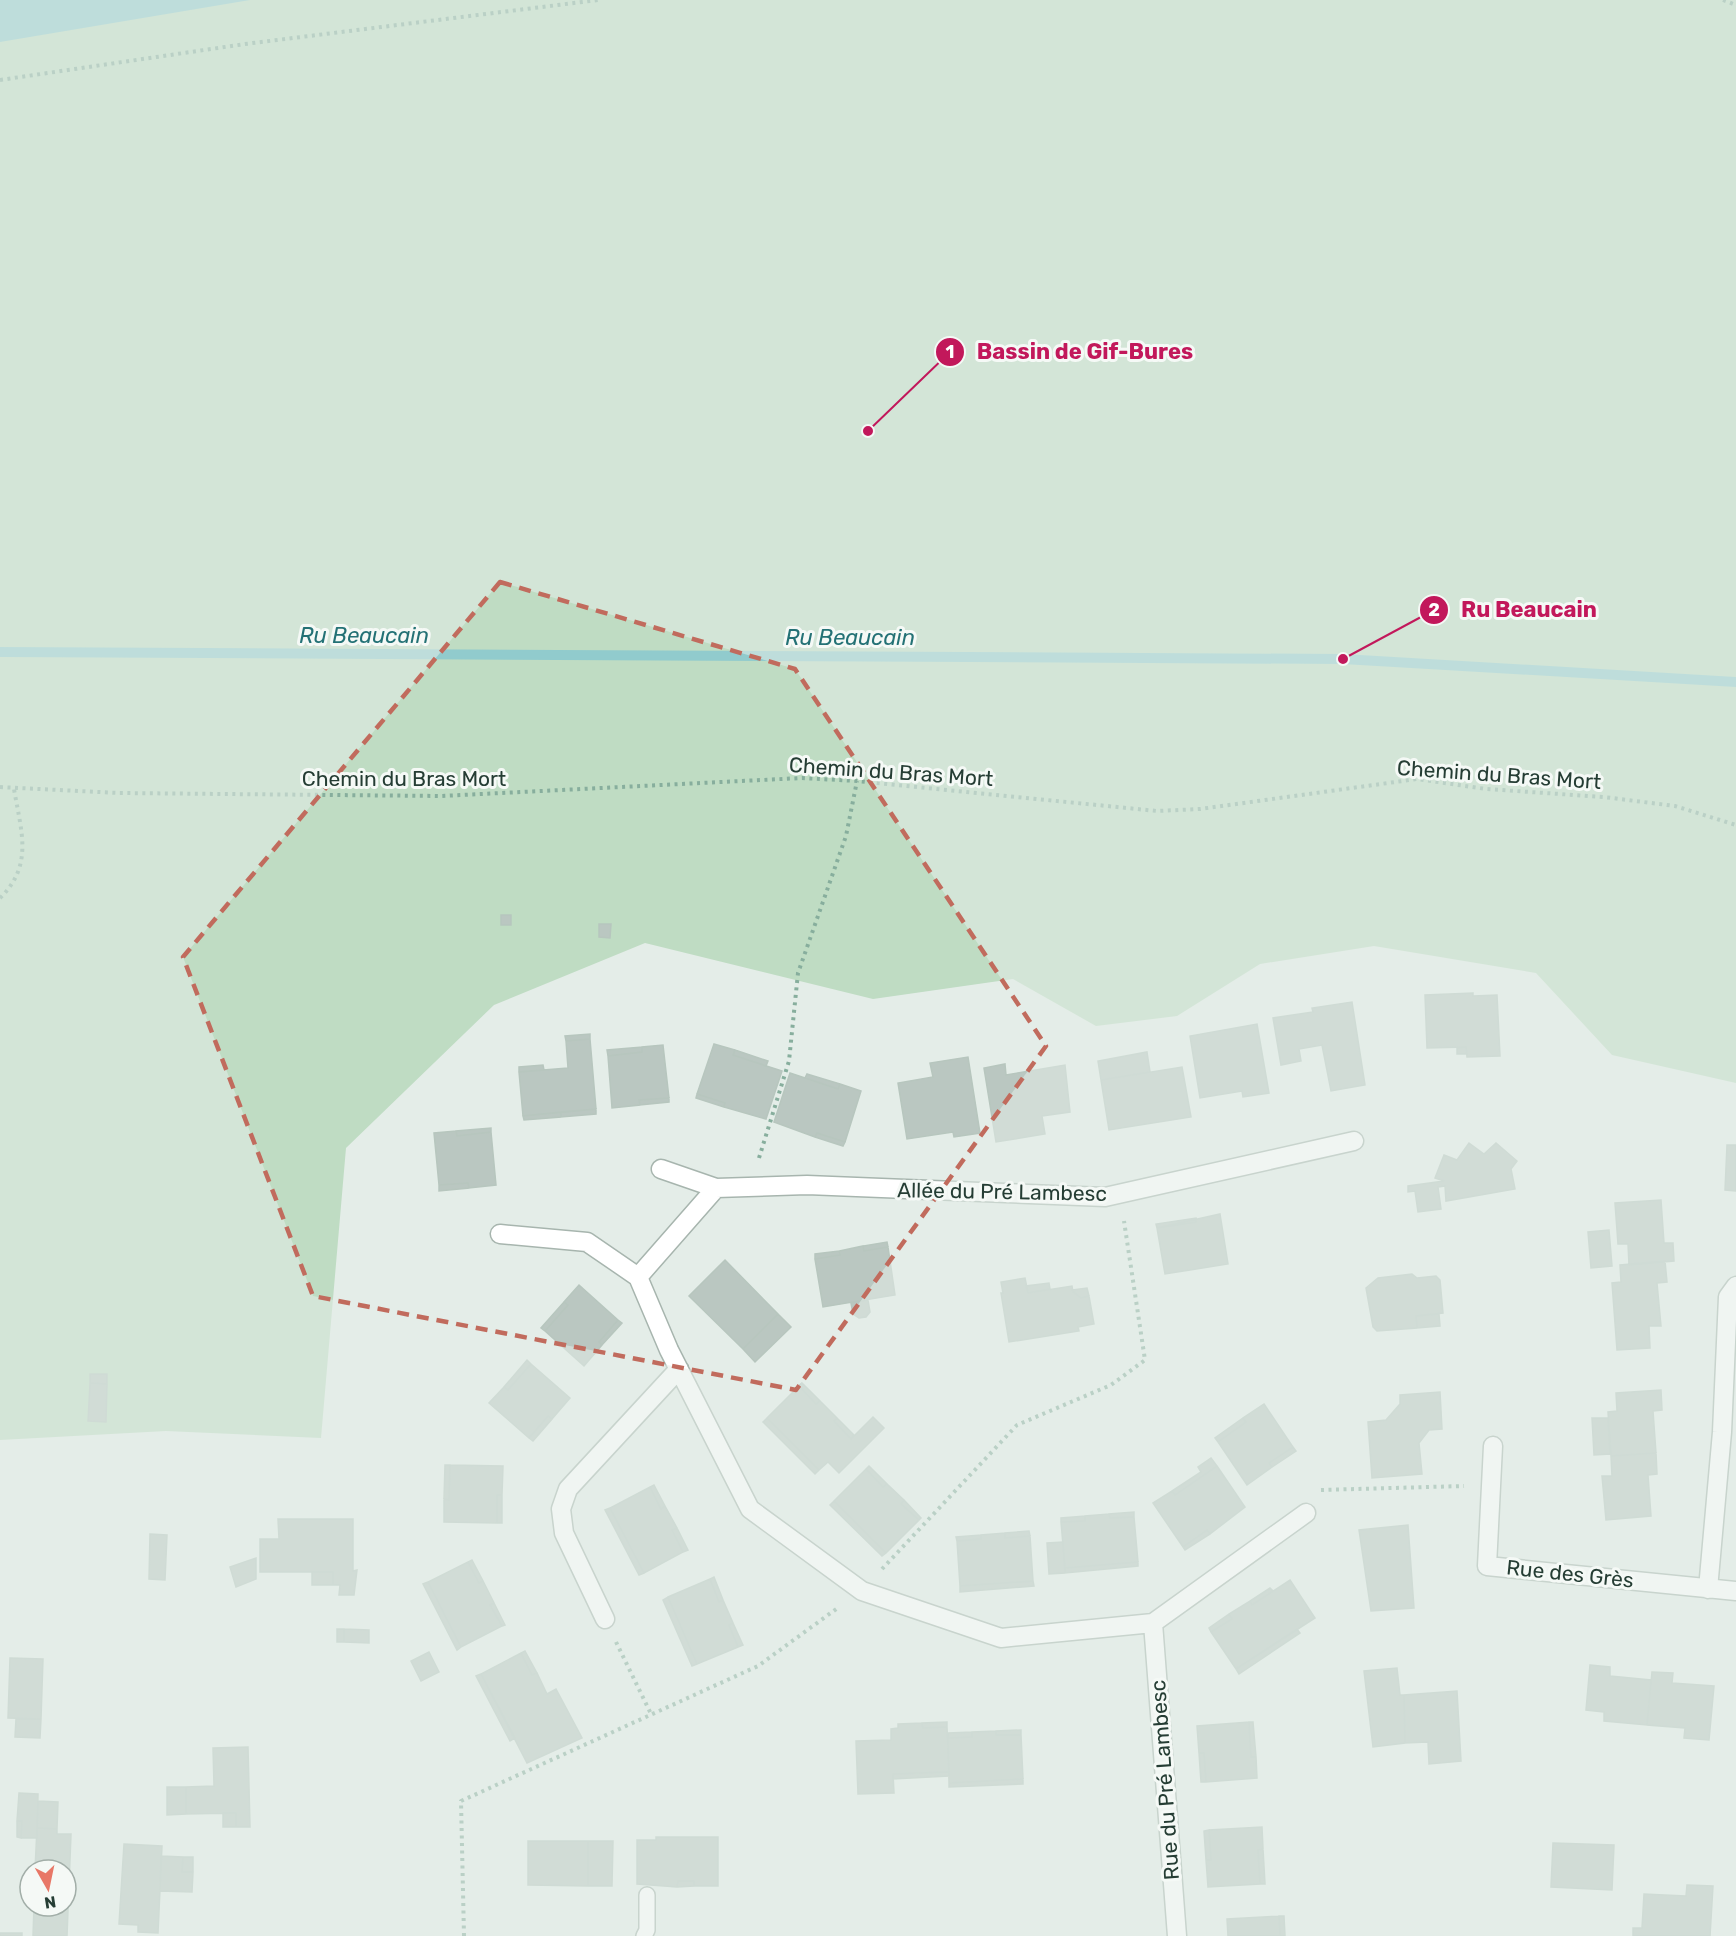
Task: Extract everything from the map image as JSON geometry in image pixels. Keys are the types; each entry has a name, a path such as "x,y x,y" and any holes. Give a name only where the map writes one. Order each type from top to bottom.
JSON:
{"street":[{"name":"Allée du Pré Lambesc","path":"661,1169 716,1188 807,1185 1105,1197 1354,1141"},
{"path":"638,1277 716,1188"},
{"path":"500,1234 587,1242 638,1277 679,1369 750,1509 862,1591 1001,1638 1153,1623 1306,1513"},
{"path":"1708,1588 1722,1432 1728,1297 1736,1286"},
{"path":"605,1619 564,1533 561,1509 568,1489 679,1369"},
{"name":"Rue des Grès","path":"1493,1446 1487,1566 1736,1591"},
{"name":"Rue du Pré Lambesc","path":"1153,1623 1177,1936"}],"lane":[{"path":"644,1936 647,1930 646,1895"}],"path":[{"path":"0,80 234,46 598,0"},
{"path":"1723,0 1736,5"},
{"name":"Chemin du Bras Mort","path":"0,787 118,793 441,796 802,778 858,781 1157,811 1200,809 1417,779 1486,789 1604,797 1675,806 1736,825"},
{"path":"749,1187 785,1079 798,973 846,836 858,781"},
{"path":"0,898 15,884 23,860 22,836 14,789"},
{"path":"1306,1513 1304,1490 1491,1485"},
{"path":"605,1619 651,1714"}],"highlighted area":[{"path":"500,582 795,669 1046,1046 796,1390 313,1296 183,957"}],"green space":[{"path":"0,0 1736,0 1736,1083 1612,1055 1536,973 1374,946 1260,964 1177,1016 1096,1026 1013,979 873,999 645,943 494,1005 346,1148 321,1438 166,1431 0,1440"}],"water":[{"path":"0,0 250,0 0,42"}],"building":[{"path":"501,915 511,915 511,925 501,925"},
{"path":"599,924 611,924 610,938 599,937"},
{"path":"1473,993 1473,996 1497,995 1500,1056 1467,1057 1466,1047 1427,1048 1425,995"},
{"path":"1352,1002 1365,1085 1331,1091 1322,1045 1299,1049 1301,1061 1281,1065 1273,1018 1313,1012 1312,1008"},
{"path":"1257,1024 1269,1093 1243,1097 1242,1091 1200,1098 1190,1036"},
{"path":"590,1034 590,1039 566,1041 565,1036"},
{"path":"590,1039 596,1109 523,1116 519,1072 568,1068 566,1041"},
{"path":"714,1044 735,1050 733,1055 782,1071 766,1119 724,1107 725,1103 697,1094"},
{"path":"663,1045 669,1098 639,1100 640,1105 612,1108 608,1056 642,1052 642,1047"},
{"path":"642,1047 642,1052 608,1056 607,1050"},
{"path":"1466,1047 1467,1054 1457,1054 1457,1048"},
{"path":"735,1050 768,1061 766,1066 733,1055"},
{"path":"1147,1052 1150,1072 1101,1080 1098,1061"},
{"path":"968,1057 980,1133 954,1137 953,1132 907,1139 898,1083 933,1077 930,1063"},
{"path":"1005,1064 1006,1075 1065,1065 1070,1112 1042,1116 1045,1134 996,1142 984,1068"},
{"path":"543,1065 544,1070 519,1072 519,1067"},
{"path":"1182,1067 1191,1117 1109,1130 1101,1080"},
{"path":"790,1073 838,1089 840,1084 861,1091 845,1142 817,1133 815,1137 774,1122"},
{"path":"807,1074 840,1084 838,1089 805,1078"},
{"path":"697,1094 725,1103 724,1107 696,1098"},
{"path":"669,1098 669,1102 640,1105 639,1100"},
{"path":"596,1109 596,1114 561,1117 561,1112"},
{"path":"561,1112 561,1117 524,1120 523,1116"},
{"path":"491,1128 491,1132 457,1136 456,1131"},
{"path":"456,1131 457,1136 491,1132 496,1185 469,1188 468,1183 439,1185 434,1133"},
{"path":"817,1133 845,1142 843,1146 815,1137"},
{"path":"1469,1143 1484,1154 1496,1143 1517,1161 1511,1169 1515,1189 1446,1201 1445,1186 1438,1187 1441,1209 1418,1212 1415,1191 1408,1192 1408,1186 1444,1181 1435,1178 1444,1155 1457,1160"},
{"path":"1727,1145 1736,1145 1736,1191 1725,1190"},
{"path":"468,1183 469,1188 439,1191 439,1185"},
{"path":"1661,1200 1664,1243 1673,1243 1674,1261 1629,1265 1628,1244 1618,1244 1615,1203"},
{"path":"1220,1214 1228,1264 1165,1274 1157,1228"},
{"path":"1196,1218 1196,1222 1157,1228 1156,1224"},
{"path":"1609,1230 1612,1266 1591,1268 1588,1232"},
{"path":"887,1242 888,1247 864,1251 863,1246"},
{"path":"863,1246 864,1251 888,1247 895,1295 823,1307 815,1259 840,1255 839,1251"},
{"path":"839,1251 840,1255 815,1259 815,1254"},
{"path":"725,1260 778,1314 743,1349 689,1296"},
{"path":"1665,1261 1667,1282 1657,1283 1661,1326 1649,1326 1650,1348 1617,1350 1612,1283 1621,1282 1620,1265"},
{"path":"1412,1274 1417,1278 1436,1276 1440,1280 1443,1313 1416,1316 1417,1328 1377,1331 1373,1327 1366,1288 1378,1278"},
{"path":"1025,1278 1028,1293 1072,1286 1073,1292 1081,1298 1089,1296 1094,1324 1078,1327 1079,1331 1009,1342 1001,1282"},
{"path":"1049,1283 1050,1289 1028,1293 1026,1286"},
{"path":"579,1285 618,1320 599,1342 602,1345 584,1366 545,1331 568,1305 564,1302"},
{"path":"1087,1288 1089,1296 1081,1298 1072,1290"},
{"path":"868,1300 870,1312 866,1317 859,1318 853,1314 851,1303"},
{"path":"564,1302 568,1305 545,1331 541,1328"},
{"path":"778,1314 791,1327 755,1362 743,1349"},
{"path":"1439,1314 1440,1326 1417,1328 1416,1316"},
{"path":"618,1320 622,1323 602,1345 599,1342"},
{"path":"527,1360 531,1364 508,1390 504,1387"},
{"path":"531,1364 570,1398 552,1419 548,1416 529,1438 489,1403 504,1387 508,1390"},
{"path":"90,1374 107,1374 107,1384 90,1383"},
{"path":"90,1383 107,1384 106,1422 88,1421"},
{"path":"802,1383 820,1401 816,1404 799,1386"},
{"path":"799,1386 816,1404 820,1401 837,1418 834,1421 851,1439 873,1417 884,1428 839,1473 828,1462 819,1470 767,1418"},
{"path":"1661,1390 1662,1410 1653,1411 1656,1453 1611,1456 1608,1412 1617,1411 1616,1393"},
{"path":"1440,1392 1442,1429 1429,1430 1419,1443 1422,1474 1372,1478 1368,1422 1386,1420 1400,1404 1400,1395"},
{"path":"1264,1404 1293,1447 1269,1463 1272,1467 1247,1485 1218,1442 1246,1422 1243,1418"},
{"path":"548,1416 552,1419 533,1441 529,1438"},
{"path":"767,1418 819,1470 815,1474 763,1422"},
{"path":"837,1418 854,1435 851,1439 834,1421"},
{"path":"1243,1418 1246,1422 1218,1442 1215,1438"},
{"path":"1592,1418 1608,1418 1610,1454 1594,1455"},
{"path":"1293,1447 1296,1451 1272,1467 1269,1463"},
{"path":"1656,1453 1657,1474 1648,1475 1651,1516 1606,1520 1602,1476 1612,1476 1611,1456"},
{"path":"1211,1458 1217,1466 1175,1495 1172,1491 1201,1472 1198,1467"},
{"path":"445,1465 450,1465 449,1500 444,1499"},
{"path":"450,1465 503,1466 502,1495 497,1495 497,1523 444,1522 444,1499 449,1500"},
{"path":"869,1466 887,1484 883,1487 866,1469"},
{"path":"1217,1466 1245,1507 1210,1534 1207,1530 1183,1547 1153,1503 1172,1491 1175,1495"},
{"path":"866,1469 883,1487 887,1484 904,1500 901,1504 919,1520 886,1553 834,1501"},
{"path":"654,1485 665,1506 661,1509 650,1487"},
{"path":"650,1487 661,1509 665,1506 677,1528 672,1530 683,1552 644,1573 610,1508"},
{"path":"497,1495 502,1495 502,1523 497,1523"},
{"path":"904,1500 921,1518 919,1520 901,1504"},
{"path":"834,1501 886,1553 882,1556 830,1505"},
{"path":"610,1508 644,1573 639,1575 605,1510"},
{"path":"1134,1512 1134,1517 1110,1518 1109,1514"},
{"path":"1109,1514 1110,1518 1134,1517 1138,1562 1065,1568 1061,1522 1085,1521 1085,1516"},
{"path":"1085,1516 1085,1521 1061,1522 1061,1518"},
{"path":"278,1519 353,1519 353,1571 357,1570 354,1595 339,1595 340,1585 333,1585 333,1572 260,1572 260,1539 279,1539"},
{"path":"1408,1525 1414,1608 1371,1611 1359,1530"},
{"path":"677,1528 688,1550 683,1552 672,1530"},
{"path":"1207,1530 1210,1534 1185,1550 1183,1547"},
{"path":"1029,1531 1030,1536 1005,1538 1005,1533"},
{"path":"1005,1533 1005,1538 1030,1536 1033,1581 960,1586 957,1541 981,1539 981,1535"},
{"path":"150,1534 167,1535 165,1580 149,1579"},
{"path":"981,1535 981,1539 957,1541 956,1537"},
{"path":"1063,1542 1065,1573 1049,1574 1047,1543"},
{"path":"256,1558 256,1579 236,1587 230,1567"},
{"path":"472,1560 483,1581 479,1583 468,1562"},
{"path":"468,1562 479,1583 483,1581 494,1603 490,1605 502,1626 461,1647 428,1582"},
{"path":"1138,1562 1138,1566 1065,1573 1065,1568"},
{"path":"312,1572 333,1572 333,1585 312,1585"},
{"path":"714,1577 723,1600 719,1602 710,1579"},
{"path":"710,1579 719,1602 723,1600 733,1623 729,1625 738,1647 697,1664 668,1597"},
{"path":"1290,1580 1315,1618 1236,1669 1211,1632 1232,1619 1229,1614 1250,1601 1252,1605"},
{"path":"1033,1581 1034,1586 960,1592 960,1586"},
{"path":"428,1582 461,1647 457,1650 423,1584"},
{"path":"1270,1588 1273,1591 1252,1605 1250,1601"},
{"path":"668,1597 697,1664 692,1666 663,1600"},
{"path":"494,1603 505,1625 502,1626 490,1605"},
{"path":"1229,1614 1232,1619 1211,1632 1209,1628"},
{"path":"733,1623 743,1645 738,1647 729,1625"},
{"path":"337,1629 344,1629 344,1642 337,1642"},
{"path":"344,1629 369,1630 369,1643 344,1642"},
{"path":"1297,1629 1300,1633 1239,1674 1236,1669"},
{"path":"525,1651 537,1673 532,1675 521,1653"},
{"path":"429,1652 439,1672 421,1681 411,1661"},
{"path":"521,1653 532,1675 537,1673 547,1694 556,1689 582,1738 527,1763 481,1674"},
{"path":"10,1658 43,1659 41,1719 8,1718"},
{"path":"1590,1665 1610,1667 1610,1676 1651,1680 1647,1725 1604,1721 1604,1712 1586,1710"},
{"path":"1397,1668 1400,1695 1404,1695 1405,1743 1373,1747 1364,1671"},
{"path":"1652,1672 1673,1673 1672,1683 1714,1686 1709,1740 1684,1738 1685,1728 1647,1725"},
{"path":"481,1674 515,1738 510,1741 476,1676"},
{"path":"1457,1691 1461,1761 1429,1764 1428,1742 1405,1743 1404,1695"},
{"path":"16,1719 41,1719 40,1738 15,1737"},
{"path":"947,1722 947,1727 923,1728 922,1723"},
{"path":"1249,1722 1251,1757 1256,1757 1257,1778 1206,1782 1204,1753 1199,1753 1197,1726"},
{"path":"1249,1722 1253,1722 1256,1757 1251,1757"},
{"path":"922,1723 923,1728 947,1727 949,1772 893,1774 894,1793 858,1794 856,1741 891,1740 891,1729 898,1728 898,1724"},
{"path":"1021,1730 1021,1735 996,1735 996,1731"},
{"path":"996,1731 996,1735 1021,1735 1023,1779 949,1783 948,1738 972,1737 972,1732"},
{"path":"972,1732 972,1737 948,1738 948,1733"},
{"path":"248,1747 250,1827 236,1827 236,1813 186,1814 186,1787 214,1786 213,1748"},
{"path":"1199,1753 1204,1753 1206,1782 1201,1782"},
{"path":"949,1772 949,1776 893,1779 893,1774"},
{"path":"1023,1779 1023,1784 949,1787 949,1783"},
{"path":"167,1787 186,1787 186,1814 167,1815"},
{"path":"19,1793 38,1794 37,1838 21,1838 22,1821 17,1821"},
{"path":"38,1801 58,1802 57,1829 37,1828"},
{"path":"223,1813 236,1813 236,1827 223,1827"},
{"path":"17,1821 22,1821 21,1838 17,1837"},
{"path":"1262,1827 1263,1849 1258,1850 1260,1884 1208,1887 1206,1860 1211,1860 1209,1830"},
{"path":"37,1828 57,1829 57,1834 71,1834 70,1858 36,1858"},
{"path":"1209,1830 1211,1860 1206,1860 1204,1831"},
{"path":"656,1837 718,1837 718,1886 694,1886 694,1881 678,1881 677,1887 637,1884 637,1840 656,1840"},
{"path":"528,1841 588,1841 588,1886 528,1885"},
{"path":"588,1841 613,1841 612,1886 588,1886"},
{"path":"1553,1843 1614,1845 1612,1890 1551,1887"},
{"path":"124,1844 162,1846 158,1933 138,1932 138,1925 119,1924"},
{"path":"1263,1849 1265,1884 1260,1884 1258,1850"},
{"path":"161,1856 183,1857 182,1872 193,1872 192,1892 160,1891"},
{"path":"183,1857 193,1857 193,1872 182,1872"},
{"path":"678,1881 694,1881 694,1886 677,1887"},
{"path":"1687,1885 1713,1886 1710,1936 1633,1936 1633,1928 1642,1928 1644,1894 1686,1896"},
{"path":"1279,1916 1284,1916 1285,1936 1280,1936"},
{"path":"1279,1916 1280,1936 1228,1936 1227,1919"},
{"path":"34,1918 68,1918 67,1936 33,1936"},
{"path":"0,1933 22,1933 22,1936 0,1936"}],"waterway":[{"name":"Ru Beaucain","path":"0,652 1343,659 1736,682"}],"place":[{"name":"Bassin de Gif-Bures","path":"868,431"},
{"name":"Ru Beaucain","path":"1343,659"}]}
